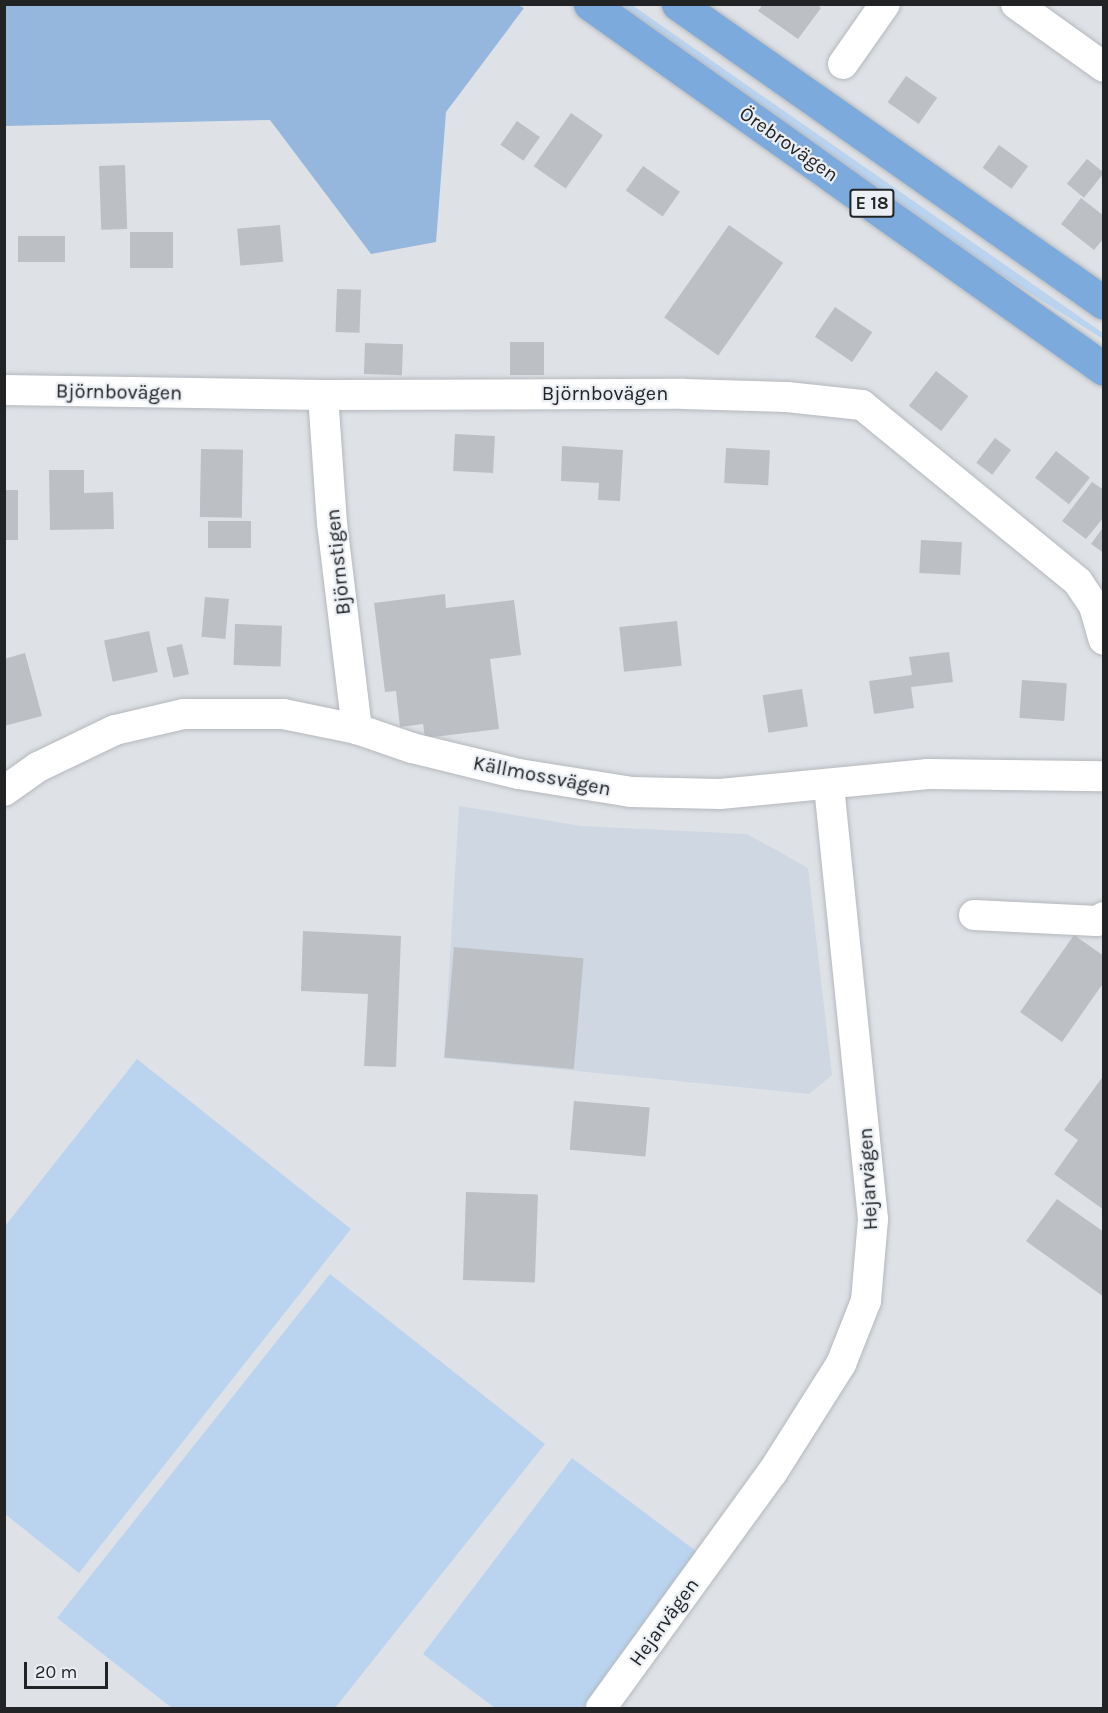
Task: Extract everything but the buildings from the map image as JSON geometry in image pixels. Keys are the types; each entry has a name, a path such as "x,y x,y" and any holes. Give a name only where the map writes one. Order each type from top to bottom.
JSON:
{"highway":[{"name":"Örebrovägen","path":"590,4 1104,369"},
{"name":"E 18","path":"678,4 1104,303"}],"street":[{"path":"843,64 885,4"},
{"path":"1016,4 1104,67"},
{"name":"Björnbovägen","path":"4,390 323,395 662,393 787,397 862,405 1078,582 1094,606 1104,640"},
{"name":"Björnstigen","path":"323,395 333,523 357,729"},
{"name":"Källmossvägen","path":"4,791 38,767 115,730 184,714 283,714 357,729 412,748 519,774 631,792 720,794 830,786 928,774 1104,776"},
{"name":"Hejarvägen","path":"601,1708 772,1473 841,1364 866,1301 873,1219 830,786"},
{"path":"974,915 1097,921 1104,917"}],"shaded area":[{"path":"5,5 518,5 524,8 446,112 436,242 371,254 270,120 5,126"},
{"path":"607,5 632,5 1103,333 1103,339 909,217"},
{"path":"459,806 581,826 747,834 808,868 832,1075 809,1094 444,1058"},
{"path":"137,1059 351,1229 79,1573 5,1514 5,1226"},
{"path":"330,1274 545,1444 335,1708 172,1708 57,1618"},
{"path":"572,1458 700,1554 583,1708 495,1708 423,1654"}]}
